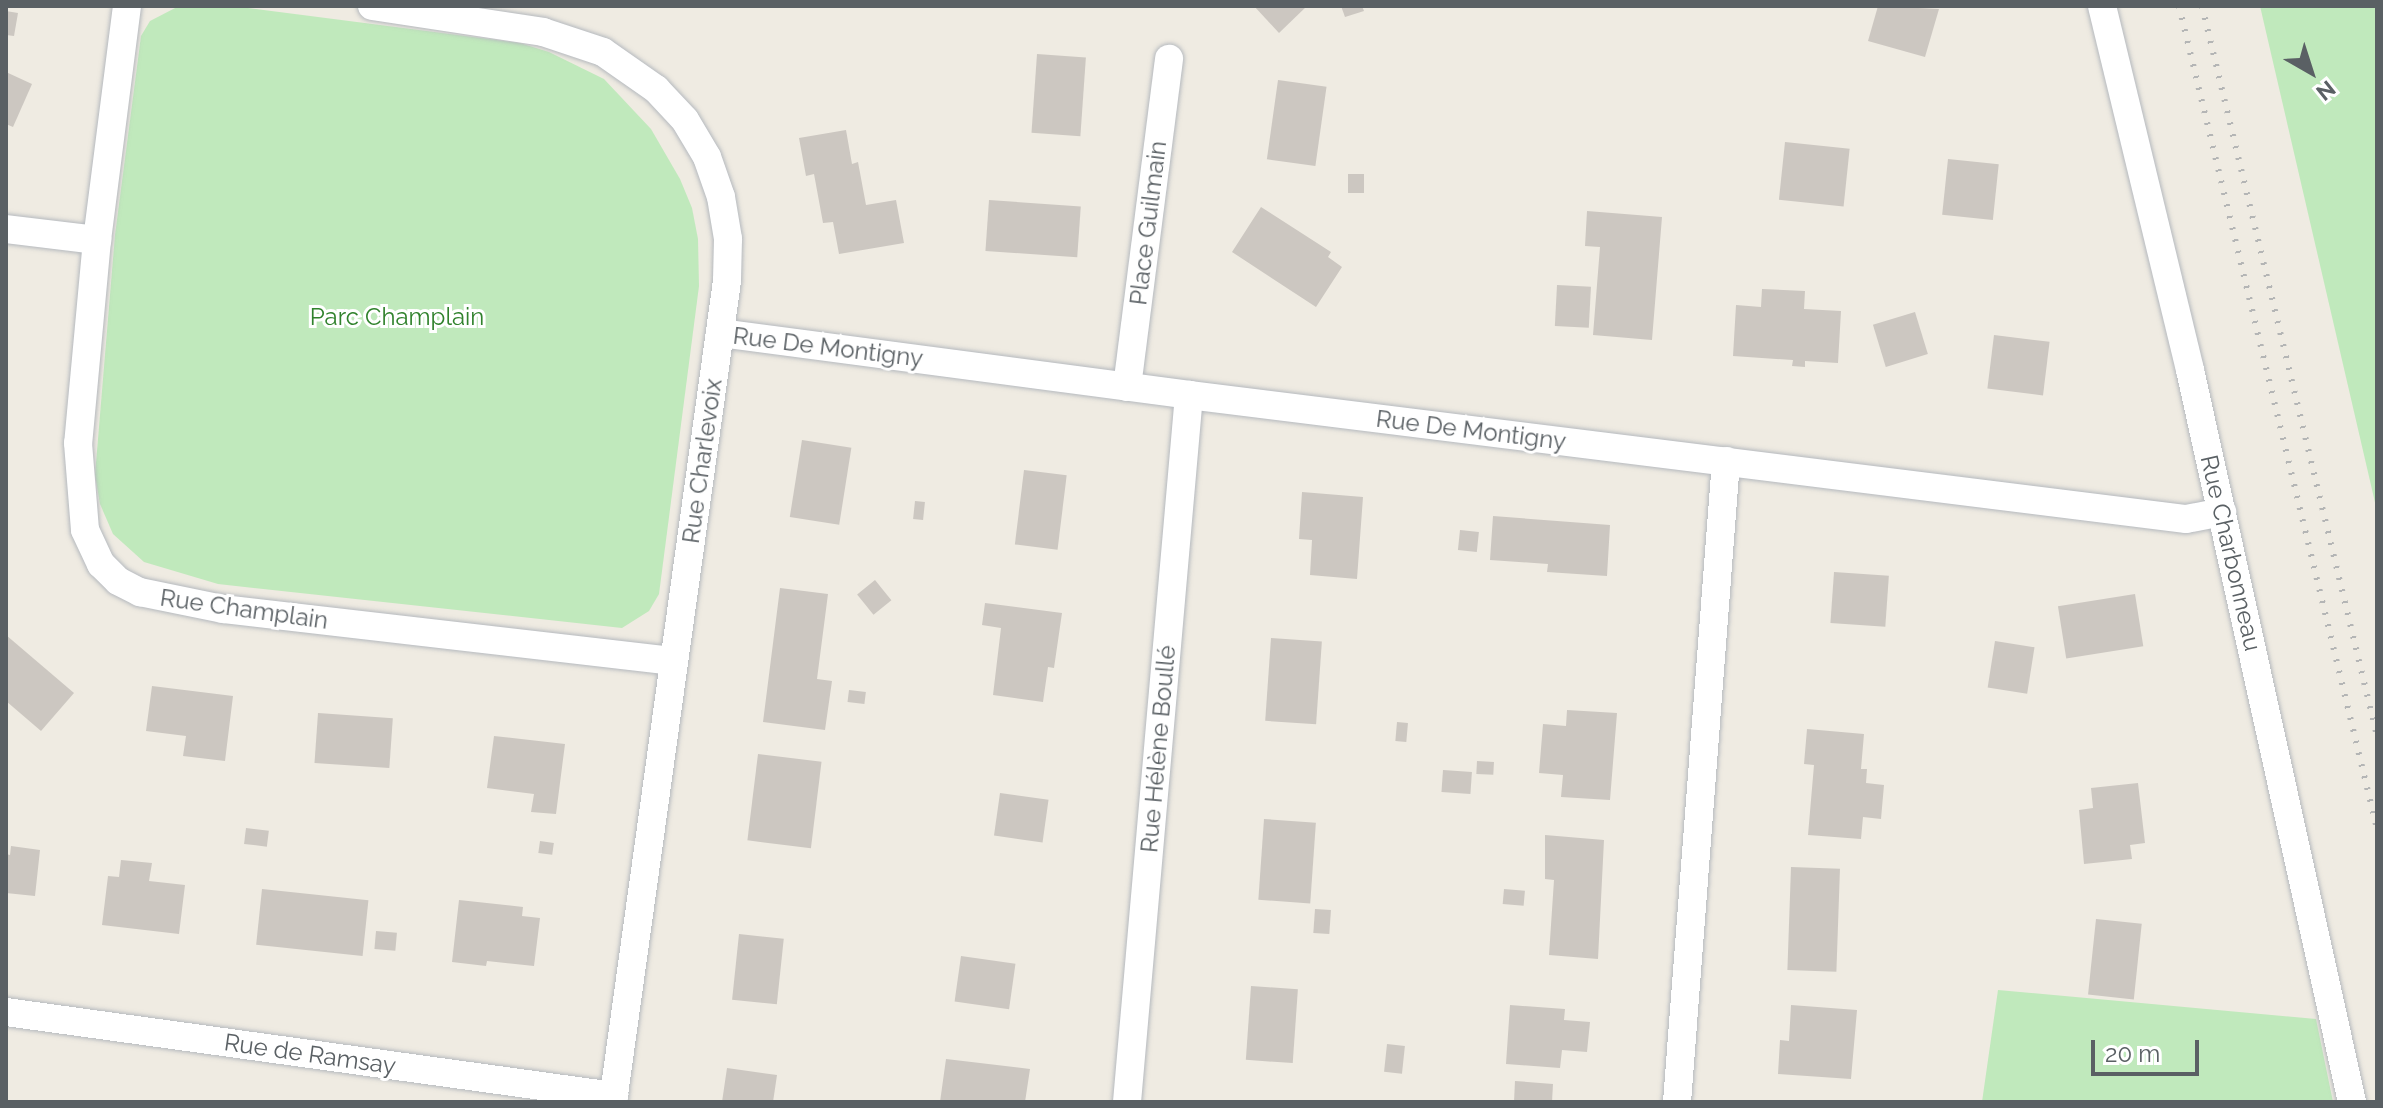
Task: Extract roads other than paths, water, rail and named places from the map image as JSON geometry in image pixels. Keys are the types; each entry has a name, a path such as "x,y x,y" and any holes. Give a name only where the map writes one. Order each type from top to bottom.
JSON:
{"street":[{"name":"Rue Champlain","path":"127,6 97,240 78,470 88,542 101,564 118,581 154,596 223,609 673,661"},
{"name":"Rue Charlevoix","path":"372,6 564,37 613,57 656,89 697,138 721,197 729,260 614,1099"},
{"name":"Rue Charbonneau","path":"2102,6 2222,512 2352,1102"},
{"name":"Place Guilmain","path":"1127,387 1169,59"},
{"path":"6,229 97,240"},
{"name":"Rue De Montigny","path":"720,333 1189,395 2186,519 2222,512"},
{"name":"Rue Hélène Boullé","path":"1127,1102 1189,395"},
{"path":"1677,1102 1726,461"},
{"name":"Rue de Ramsay","path":"6,1012 614,1099"}],"railway":[{"path":"2179,6 2377,829"},
{"path":"2202,6 2377,736"}],"park label":[{"name":"Parc Champlain","path":"397,317"}]}
